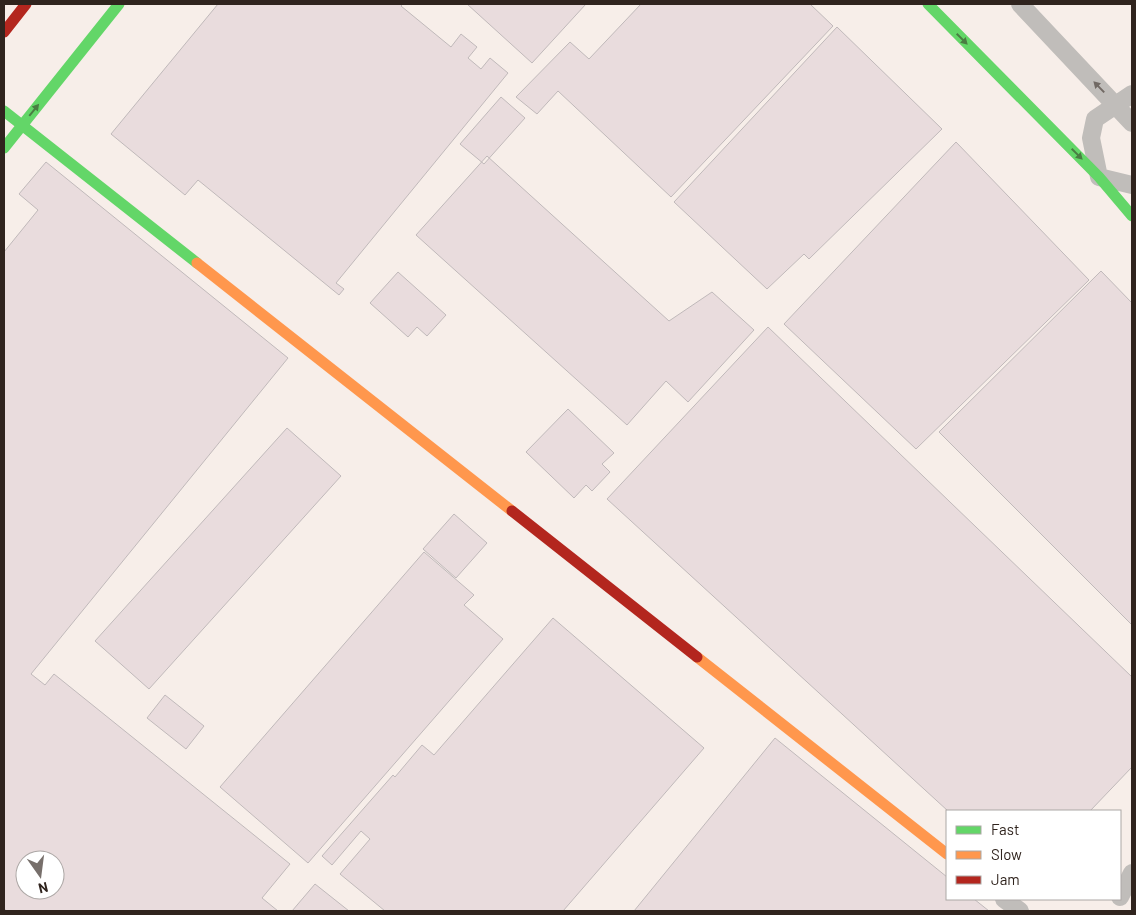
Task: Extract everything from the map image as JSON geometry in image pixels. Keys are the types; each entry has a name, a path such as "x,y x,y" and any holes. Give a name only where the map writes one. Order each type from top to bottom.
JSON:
{"street":[{"path":"4,32 26,4"},
{"path":"4,148 119,4"},
{"path":"928,4 1099,177 1132,216"},
{"path":"1020,4 1132,123"},
{"path":"1099,177 1091,138 1095,118 1132,94"},
{"path":"4,111 946,853"},
{"path":"1099,177 1132,185"},
{"path":"1121,894 1132,874"},
{"path":"1005,900 1020,911"}],"shaded area":[{"path":"4,4 1132,4 1132,911 4,911"}],"building":[{"path":"218,4 403,4 401,6 451,47 461,34 477,47 468,58 481,69 490,58 508,73 336,283 344,289 339,295 198,180 185,195 111,134"},
{"path":"467,4 586,4 532,63"},
{"path":"641,4 810,4 833,26 671,197 558,91 537,114 516,97 570,42 589,59"},
{"path":"837,27 942,129 809,259 804,254 767,289 674,202"},
{"path":"501,97 525,118 484,164 460,144"},
{"path":"956,142 1089,280 916,449 784,324"},
{"path":"487,156 669,321 712,292 754,330 688,402 666,381 627,425 416,235"},
{"path":"46,162 288,358 31,674 45,685 54,674 290,864 262,898 278,911 7,911 4,909 4,252 38,210 19,194"},
{"path":"1101,271 1132,303 1132,625 939,432"},
{"path":"398,272 446,315 427,336 417,327 408,337 370,303"},
{"path":"768,327 1132,677 1132,767 1091,810 947,810 607,499"},
{"path":"568,409 614,453 602,464 610,472 592,491 586,485 574,498 526,452"},
{"path":"287,428 341,476 149,689 95,641"},
{"path":"454,514 487,543 456,578 423,549"},
{"path":"424,552 474,595 464,605 503,639 308,863 220,787"},
{"path":"553,618 704,748 563,911 385,911 340,874 370,839 361,831 332,865 322,856 422,745 434,755"},
{"path":"165,695 204,726 186,749 147,718"},
{"path":"775,738 946,876 946,900 975,900 989,911 634,911"},
{"path":"315,884 349,911 292,911"}],"traffic: fast":[{"path":"4,148 119,4"},
{"path":"928,4 1099,177 1132,216"},
{"path":"4,111 197,263"}],"traffic: slow":[{"path":"197,263 512,511"},
{"path":"697,657 946,853"}],"traffic: jam":[{"path":"4,32 26,4"},
{"path":"512,511 697,657"}]}
